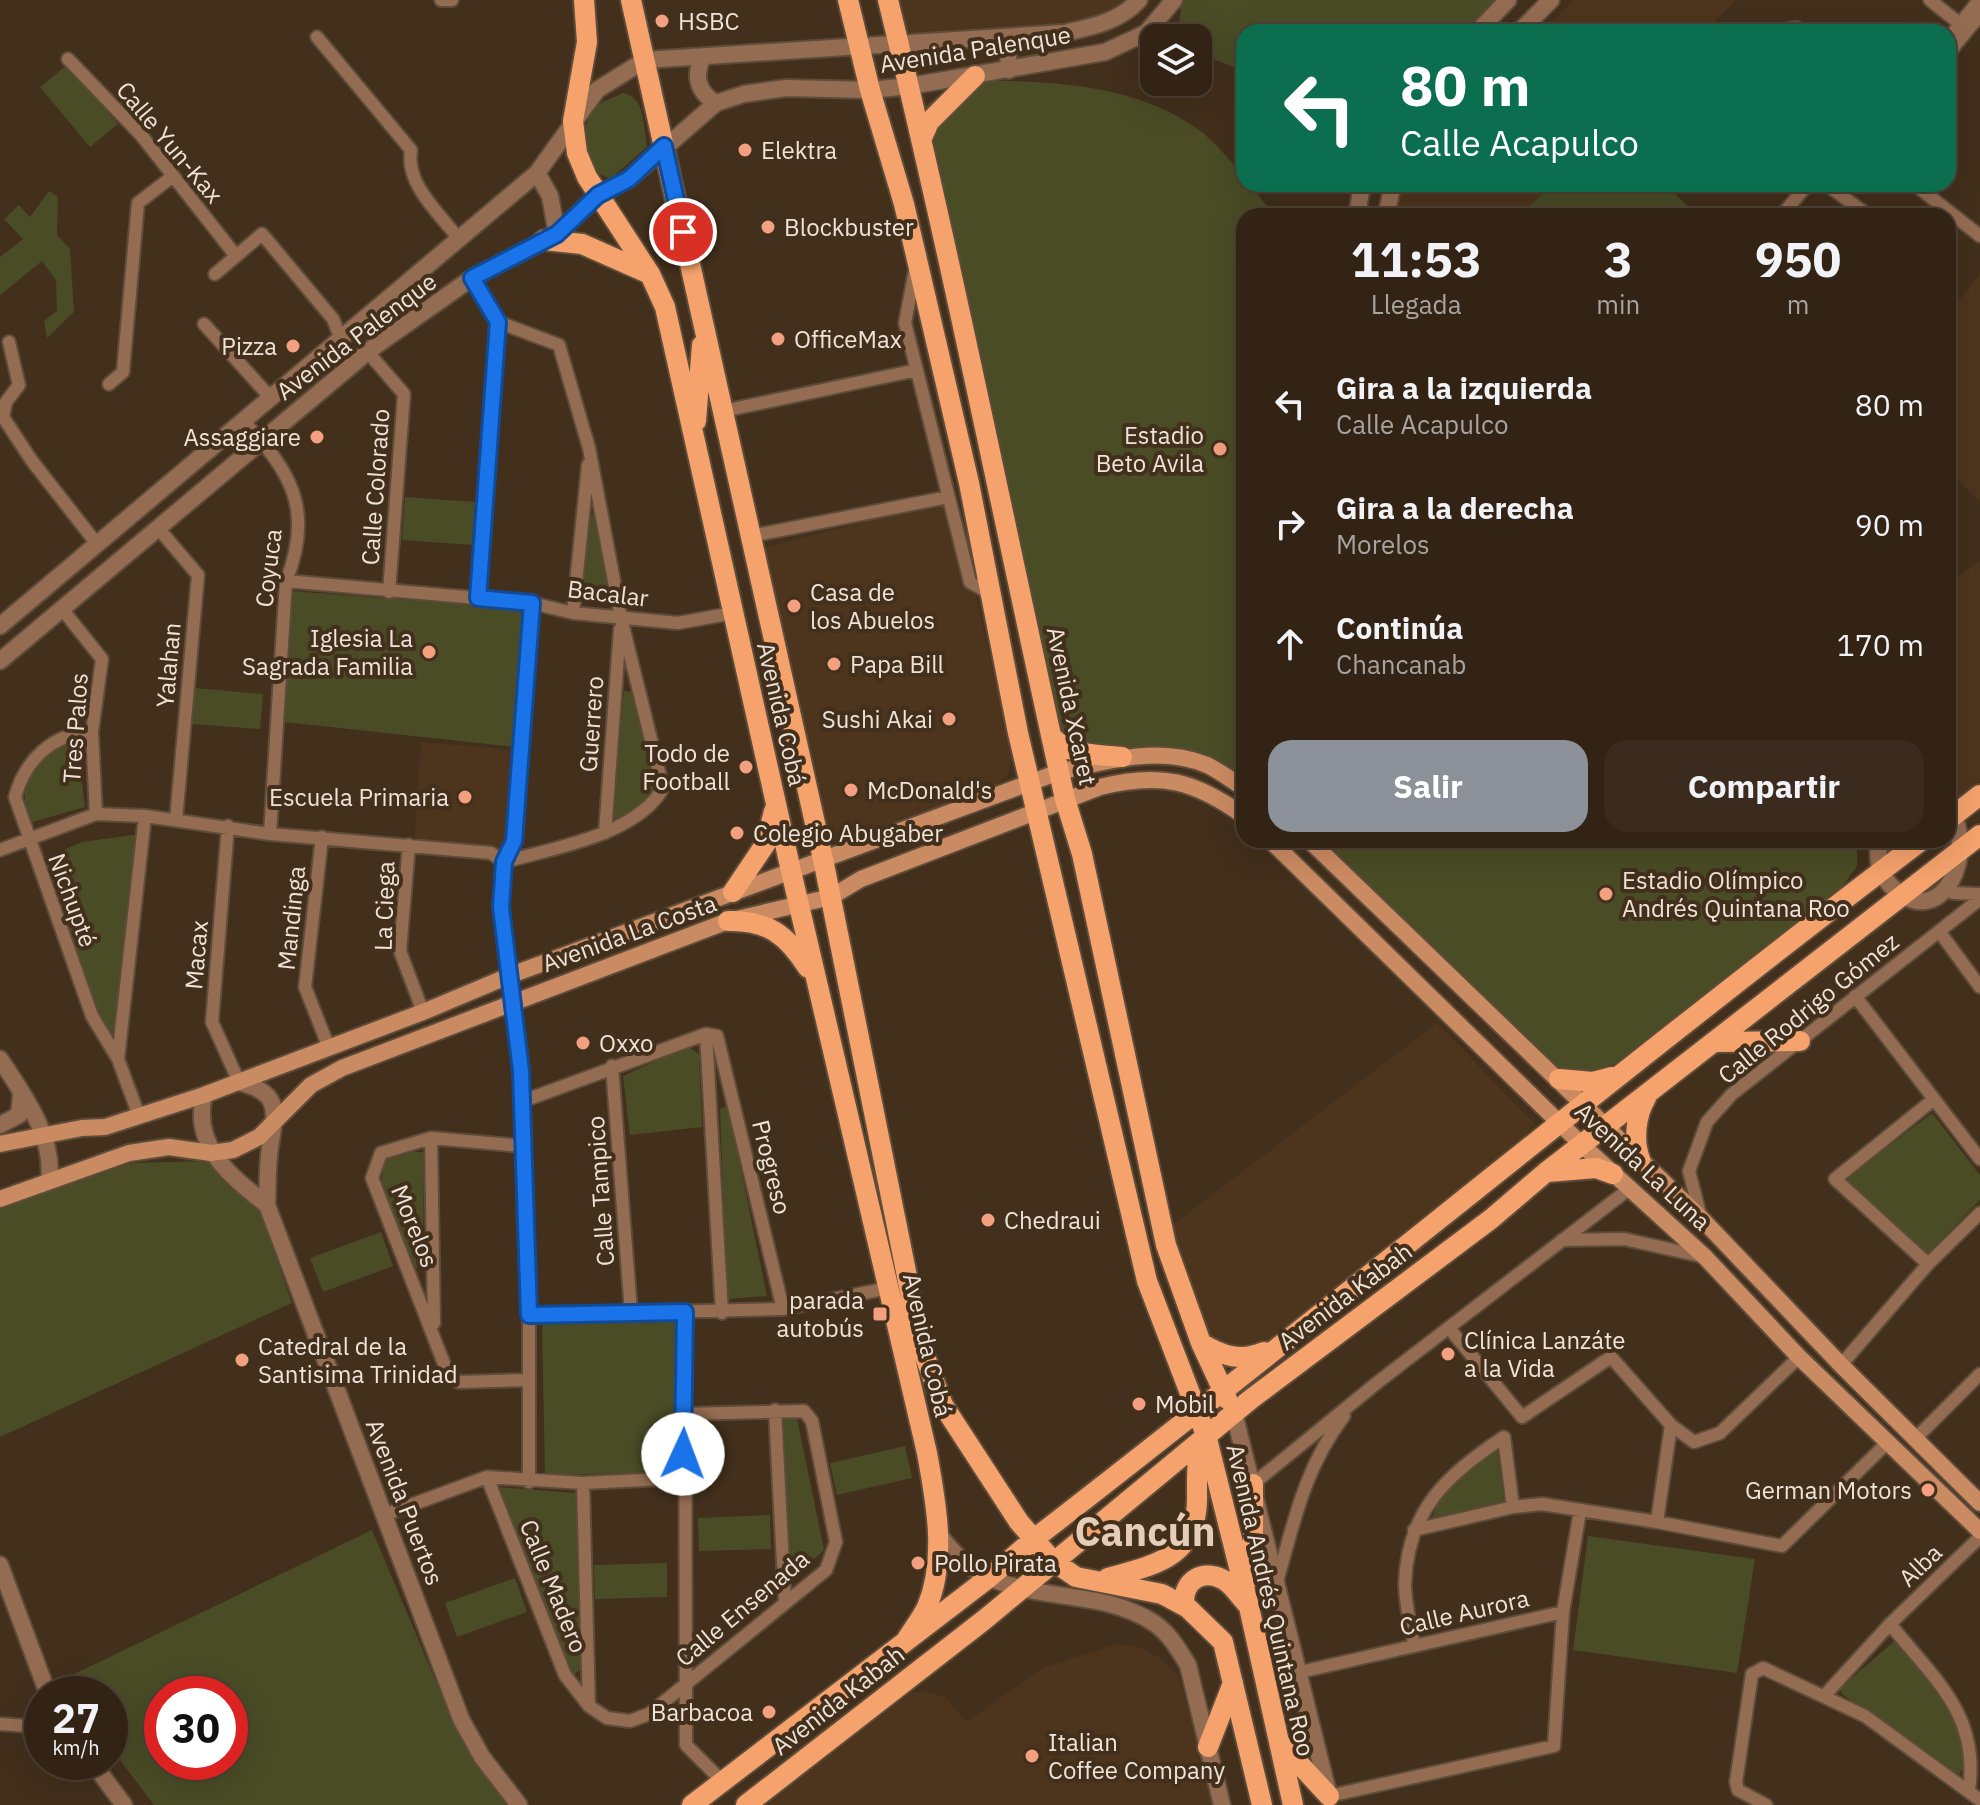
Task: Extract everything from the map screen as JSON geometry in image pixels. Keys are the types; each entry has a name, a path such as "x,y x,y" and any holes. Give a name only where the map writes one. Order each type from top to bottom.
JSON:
{"main road":[{"name":"Avenida Cobá","path":"584,0 587,42 573,121 577,153 598,195 650,274 665,307 791,871 928,1457 939,1534 927,1608 907,1639"},
{"name":"Avenida Cobá","path":"631,0 823,859 921,1346 943,1405 1001,1496 1034,1539"},
{"path":"848,0 924,288 1036,810 1147,1281 1197,1408"},
{"path":"857,38 861,0"},
{"name":"Avenida Xcaret","path":"888,0 922,138 967,359 1065,799 1082,854 1166,1245 1201,1343 1234,1413"},
{"path":"922,138 929,122 975,76"},
{"path":"551,237 582,244 650,274"},
{"path":"924,288 967,359"},
{"path":"695,443 704,325"},
{"path":"738,637 781,669"},
{"path":"1052,737 1059,744 1092,755 1161,756 1206,765 1236,783"},
{"path":"1160,780 1161,756"},
{"path":"1059,772 1122,757"},
{"name":"Avenida La Costa","path":"43,1134 105,1127 204,1095 423,1012 511,975 1059,772"},
{"path":"1065,799 1140,777 1215,795 1236,810"},
{"path":"1956,811 1980,795"},
{"name":"Avenida La Costa","path":"0,1199 129,1153 169,1147 211,1153 233,1150 259,1137 311,1085 342,1068 725,922 831,897 861,879 1065,799"},
{"path":"776,803 766,843 723,896 721,910 725,922 750,921 785,936 817,981"},
{"name":"Avenida Kabah","path":"746,1805 1020,1590 1206,1435 1491,1219 1545,1173 1976,838"},
{"name":"Avenida La Luna","path":"1278,848 1582,1145 1705,1257 1799,1357 1980,1531"},
{"name":"Avenida La Luna","path":"1317,848 1701,1218 1841,1365 1980,1503"},
{"name":"Avenida Kabah","path":"692,1805 991,1576 1583,1102 1911,848"},
{"path":"1477,1042 1492,1035 1498,1021"},
{"path":"1716,1042 1800,1041"},
{"path":"835,1056 875,1114"},
{"path":"1559,1079 1593,1082 1620,1075"},
{"path":"1640,1159 1636,1148 1637,1126 1647,1096"},
{"path":"0,1144 43,1134"},
{"path":"1120,1158 1166,1245"},
{"path":"1545,1173 1596,1168 1613,1174"},
{"path":"1201,1343 1218,1354 1250,1358 1279,1346"},
{"path":"912,1389 921,1346"},
{"name":"Avenida Andrés Quintana Roo","path":"1197,1408 1247,1598 1293,1805"},
{"path":"1100,1580 1162,1562 1186,1542 1198,1515 1199,1455 1206,1435"},
{"path":"1247,1598 1253,1550 1253,1484"},
{"path":"1034,1539 1053,1561 1076,1577 1146,1588 1184,1604 1223,1642 1262,1805"},
{"path":"1184,1604 1186,1586 1192,1579 1204,1576 1226,1580 1247,1598"},
{"path":"1208,1747 1233,1683"},
{"path":"1278,1740 1330,1800"}],"street":[{"path":"441,0 452,0"},
{"name":"Avenida Palenque","path":"0,626 537,173 597,90 645,60 857,38 899,43 1007,37 1097,26 1129,11 1139,0"},
{"name":"Avenida Palenque","path":"0,661 371,349 472,278 551,237 598,195 629,179 716,103 744,94 786,88 870,90 910,86 1105,52 1146,33 1174,0"},
{"path":"1485,24 1508,0"},
{"path":"1527,24 1551,0"},
{"path":"1930,0 1960,24"},
{"path":"1956,29 1979,0"},
{"path":"1956,44 1980,15"},
{"path":"317,37 411,150 409,164 415,182 459,239"},
{"path":"1007,37 1009,70"},
{"path":"704,56 698,68 698,82 704,95 716,103"},
{"name":"Calle Yun-Kax","path":"68,59 141,135 236,256"},
{"path":"537,173 550,196 551,237"},
{"path":"109,384 123,372 138,203 173,176"},
{"path":"1788,208 1801,192"},
{"path":"1837,192 1858,208"},
{"path":"1924,192 1944,208"},
{"path":"1956,217 1980,236"},
{"path":"215,274 262,234 333,319 341,339"},
{"path":"917,260 905,323 970,582 991,594"},
{"path":"472,278 498,322 478,598"},
{"path":"498,322 559,345 589,448 621,618 663,788 654,804 605,833 504,862"},
{"path":"204,324 270,397"},
{"path":"9,342 19,385 6,402 1,418 97,544"},
{"name":"Calle Colorado","path":"371,349 372,357 404,394 389,592"},
{"path":"723,411 917,370"},
{"name":"Coyuca","path":"243,421 261,440 293,486 298,502 293,565 286,581 270,834"},
{"path":"573,613 589,448"},
{"path":"751,536 948,497"},
{"name":"Yalahan","path":"158,528 198,575 176,820"},
{"name":"Bacalar","path":"286,581 532,603 573,613 678,623 733,613"},
{"path":"529,1482 529,1315 523,1101 501,907 504,862 514,841 532,603"},
{"name":"Tres Palos","path":"62,609 102,659 92,732 96,814"},
{"name":"Guerrero","path":"605,833 621,618"},
{"name":"Nichupté","path":"92,732 69,733 43,750 20,777 15,797 92,1016 118,1059 139,1116"},
{"path":"0,850 96,814 145,816 270,834 491,853 504,862"},
{"path":"118,1059 145,816"},
{"path":"1953,893 1970,872 1976,838 1956,819"},
{"name":"Macax","path":"228,826 212,1022 239,1082"},
{"name":"Mandinga","path":"322,837 305,987 329,1048"},
{"name":"La Ciega","path":"409,845 400,951 423,1012"},
{"path":"1879,848 1881,871 1902,894 1929,901 1953,893 1980,897"},
{"name":"Calle Rodrigo Gómez","path":"1701,1218 1689,1171 1707,1122 1732,1094 1980,897"},
{"path":"1939,931 1980,987"},
{"path":"1855,996 1980,1159"},
{"path":"523,1101 612,1066 712,1035 722,1313"},
{"name":"Progreso","path":"712,1035 783,1309"},
{"path":"0,1059 22,1091 43,1134 51,1164 49,1181"},
{"name":"Calle Tampico","path":"612,1066 631,1312"},
{"path":"239,1082 261,1088 272,1101 276,1121"},
{"path":"0,1125 19,1115 22,1091"},
{"path":"204,1095 202,1131 211,1153"},
{"path":"1928,1264 1835,1179 1933,1100"},
{"name":"Avenida Puertos","path":"276,1121 269,1150 267,1205 461,1719 482,1757 519,1805"},
{"path":"431,1138 434,1331"},
{"name":"Morelos","path":"523,1146 431,1138 381,1153 372,1178 434,1331 448,1374 459,1382 527,1380"},
{"name":"Avenida Puertos","path":"211,1153 267,1205"},
{"path":"1253,1484 1378,1382 1629,1189"},
{"path":"1841,1365 1928,1264 1980,1213"},
{"path":"1562,1240 1624,1239 1705,1257"},
{"path":"529,1315 722,1313 783,1309 889,1288"},
{"path":"685,1312 686,1745 722,1781"},
{"path":"1449,1328 1522,1417 1611,1357 1671,1425 1694,1442 1720,1433 1799,1357"},
{"path":"1916,1438 1980,1374"},
{"path":"1277,1582 1305,1484 1321,1446 1378,1382"},
{"path":"775,1410 785,1602"},
{"name":"Calle Ensenada","path":"607,1718 630,1721 649,1714 826,1570 836,1542 812,1421 804,1411 685,1414"},
{"name":"Avenida Andrés Quintana Roo","path":"1234,1413 1330,1800"},
{"path":"1657,1522 1671,1425"},
{"path":"1414,1646 1405,1585 1414,1530 1438,1488 1467,1461 1504,1437 1513,1507"},
{"path":"1414,1530 1513,1507 1542,1504 1782,1546 1888,1442"},
{"path":"384,1515 487,1477 583,1483 683,1478"},
{"name":"Calle Madero","path":"487,1477 565,1675 589,1706 607,1718"},
{"name":"Calle Madero","path":"583,1483 589,1706"},
{"path":"1563,1612 1580,1511"},
{"path":"939,1534 958,1558 1020,1590 1125,1609 1155,1623 1176,1645 1188,1665 1222,1805"},
{"name":"Alba","path":"1825,1695 1890,1624 1980,1537"},
{"path":"0,1565 41,1676"},
{"name":"Calle Aurora","path":"1300,1672 1563,1612 1554,1746 1330,1800"},
{"path":"1890,1624 1948,1685 1975,1721 1978,1750 1969,1789"},
{"path":"1766,1805 1738,1790 1736,1782 1752,1674 1763,1668 1865,1716 1980,1800"},
{"path":"0,1724 24,1726"},
{"path":"105,1780 124,1805"}],"shaded area":[{"path":"893,0 1127,0 1104,18 1069,28 907,35"},
{"path":"1574,0 1736,0 1712,24 1550,24"},
{"path":"1401,192 1544,192 1528,208 1398,208"},
{"path":"1980,273 1980,502 1956,477 1956,304"},
{"path":"953,498 1013,755 1009,772 997,785 847,843 825,840 764,548"},
{"path":"1980,560 1980,780 1956,799 1956,577"},
{"name":"Escuela Primaria","path":"421,742 517,750 509,852 414,843"},
{"path":"1437,1023 1534,1123 1523,1144 1255,1351 1245,1354 1206,1339 1170,1227"},
{"path":"1117,1644 1137,1646 1157,1656 1179,1677 1215,1805 761,1805 911,1693 924,1691 945,1697 966,1722 1043,1668"}],"green space":[{"path":"1182,0 1498,0 1475,24 1236,24 1236,68 1212,59 1212,24 1179,24"},
{"path":"68,64 118,124 90,147 40,87"},
{"path":"970,80 1030,82 1089,88 1146,102 1199,130 1236,168 1236,192 1256,192 1269,208 1236,208 1236,773 1215,764 1106,752 1056,733 922,109 941,94"},
{"path":"623,93 636,100 640,107 647,147 611,178 600,174 587,159 586,127 592,107"},
{"path":"49,191 58,197 57,235 70,249 74,312 47,338 44,321 57,311 56,280 42,261 0,295 0,257 23,239 4,219 19,205 30,217"},
{"path":"1544,192 1673,192 1690,208 1528,208"},
{"path":"405,497 475,502 472,545 402,540"},
{"path":"596,514 609,595 605,602 579,600 586,515"},
{"path":"291,591 525,609 514,747 284,722"},
{"path":"195,688 263,694 260,729 192,724"},
{"path":"624,691 634,692 656,793 648,804 616,821 612,814"},
{"path":"77,739 85,807 29,823 25,793 33,770 51,753"},
{"path":"140,834 115,1047 99,1013 43,859 82,842"},
{"path":"1324,848 1857,848 1857,866 1837,894 1639,1053 1596,1072 1567,1073 1547,1062"},
{"path":"687,1046 699,1054 702,1127 630,1135 623,1076"},
{"path":"728,1106 767,1296 727,1299 720,1109"},
{"path":"1932,1113 1980,1175 1980,1200 1927,1254 1844,1180"},
{"path":"407,1152 424,1152 423,1268 416,1268 380,1188 385,1158"},
{"path":"208,1161 259,1208 292,1303 0,1437 0,1208 132,1163"},
{"path":"381,1232 393,1266 323,1292 310,1258"},
{"path":"676,1322 679,1472 545,1475 542,1324"},
{"path":"783,1413 797,1418 824,1550 795,1577 789,1573"},
{"path":"905,1446 912,1478 837,1495 830,1463"},
{"path":"1497,1447 1504,1501 1432,1518 1450,1486"},
{"path":"498,1487 576,1493 582,1669 571,1676"},
{"path":"770,1515 771,1549 699,1551 698,1518"},
{"path":"372,1530 453,1722 511,1805 154,1805 128,1771 128,1676 70,1676"},
{"path":"1588,1536 1755,1559 1737,1673 1573,1650"},
{"path":"667,1563 667,1597 595,1599 594,1565"},
{"path":"515,1578 527,1612 457,1637 445,1603"},
{"path":"1898,1638 1947,1689 1968,1720 1973,1750 1957,1778 1842,1694 1840,1688"}],"place":[{"name":"HSBC","path":"662,21"},
{"name":"Elektra","path":"745,150"},
{"name":"Blockbuster","path":"768,227"},
{"name":"OfficeMax","path":"778,339"},
{"name":"Pizza","path":"293,346"},
{"name":"Assaggiare","path":"317,437"},
{"name":"Estadio Beto Avila","path":"1220,449"},
{"name":"Casa de los Abuelos","path":"794,606"},
{"name":"Iglesia La Sagrada Familia","path":"429,652"},
{"name":"Papa Bill","path":"834,664"},
{"name":"Sushi Akai","path":"949,719"},
{"name":"Todo de Football","path":"746,767"},
{"name":"McDonald's","path":"851,790"},
{"name":"Escuela Primaria","path":"465,797"},
{"name":"Colegio Abugaber","path":"737,833"},
{"name":"Estadio Olímpico Andrés Quintana Roo","path":"1606,894"},
{"name":"Oxxo","path":"583,1043"},
{"name":"Chedraui","path":"988,1220"},
{"name":"parada autobús","path":"880,1314"},
{"name":"Clínica Lanzáte a la Vida","path":"1448,1354"},
{"name":"Catedral de la Santisima Trinidad","path":"242,1360"},
{"name":"Mobil","path":"1139,1404"},
{"name":"German Motors","path":"1928,1490"},
{"name":"Pollo Pirata","path":"918,1563"},
{"name":"Barbacoa","path":"769,1712"},
{"name":"Italian Coffee Company","path":"1032,1756"}],"district":[{"name":"Cancún","path":"1145,1531"}],"route":[{"path":"683,232 664,146 629,179 598,195 557,234 472,278 498,322 478,598 532,603 514,841 504,862 501,907 521,1071 529,1315 685,1312 683,1454"}]}
